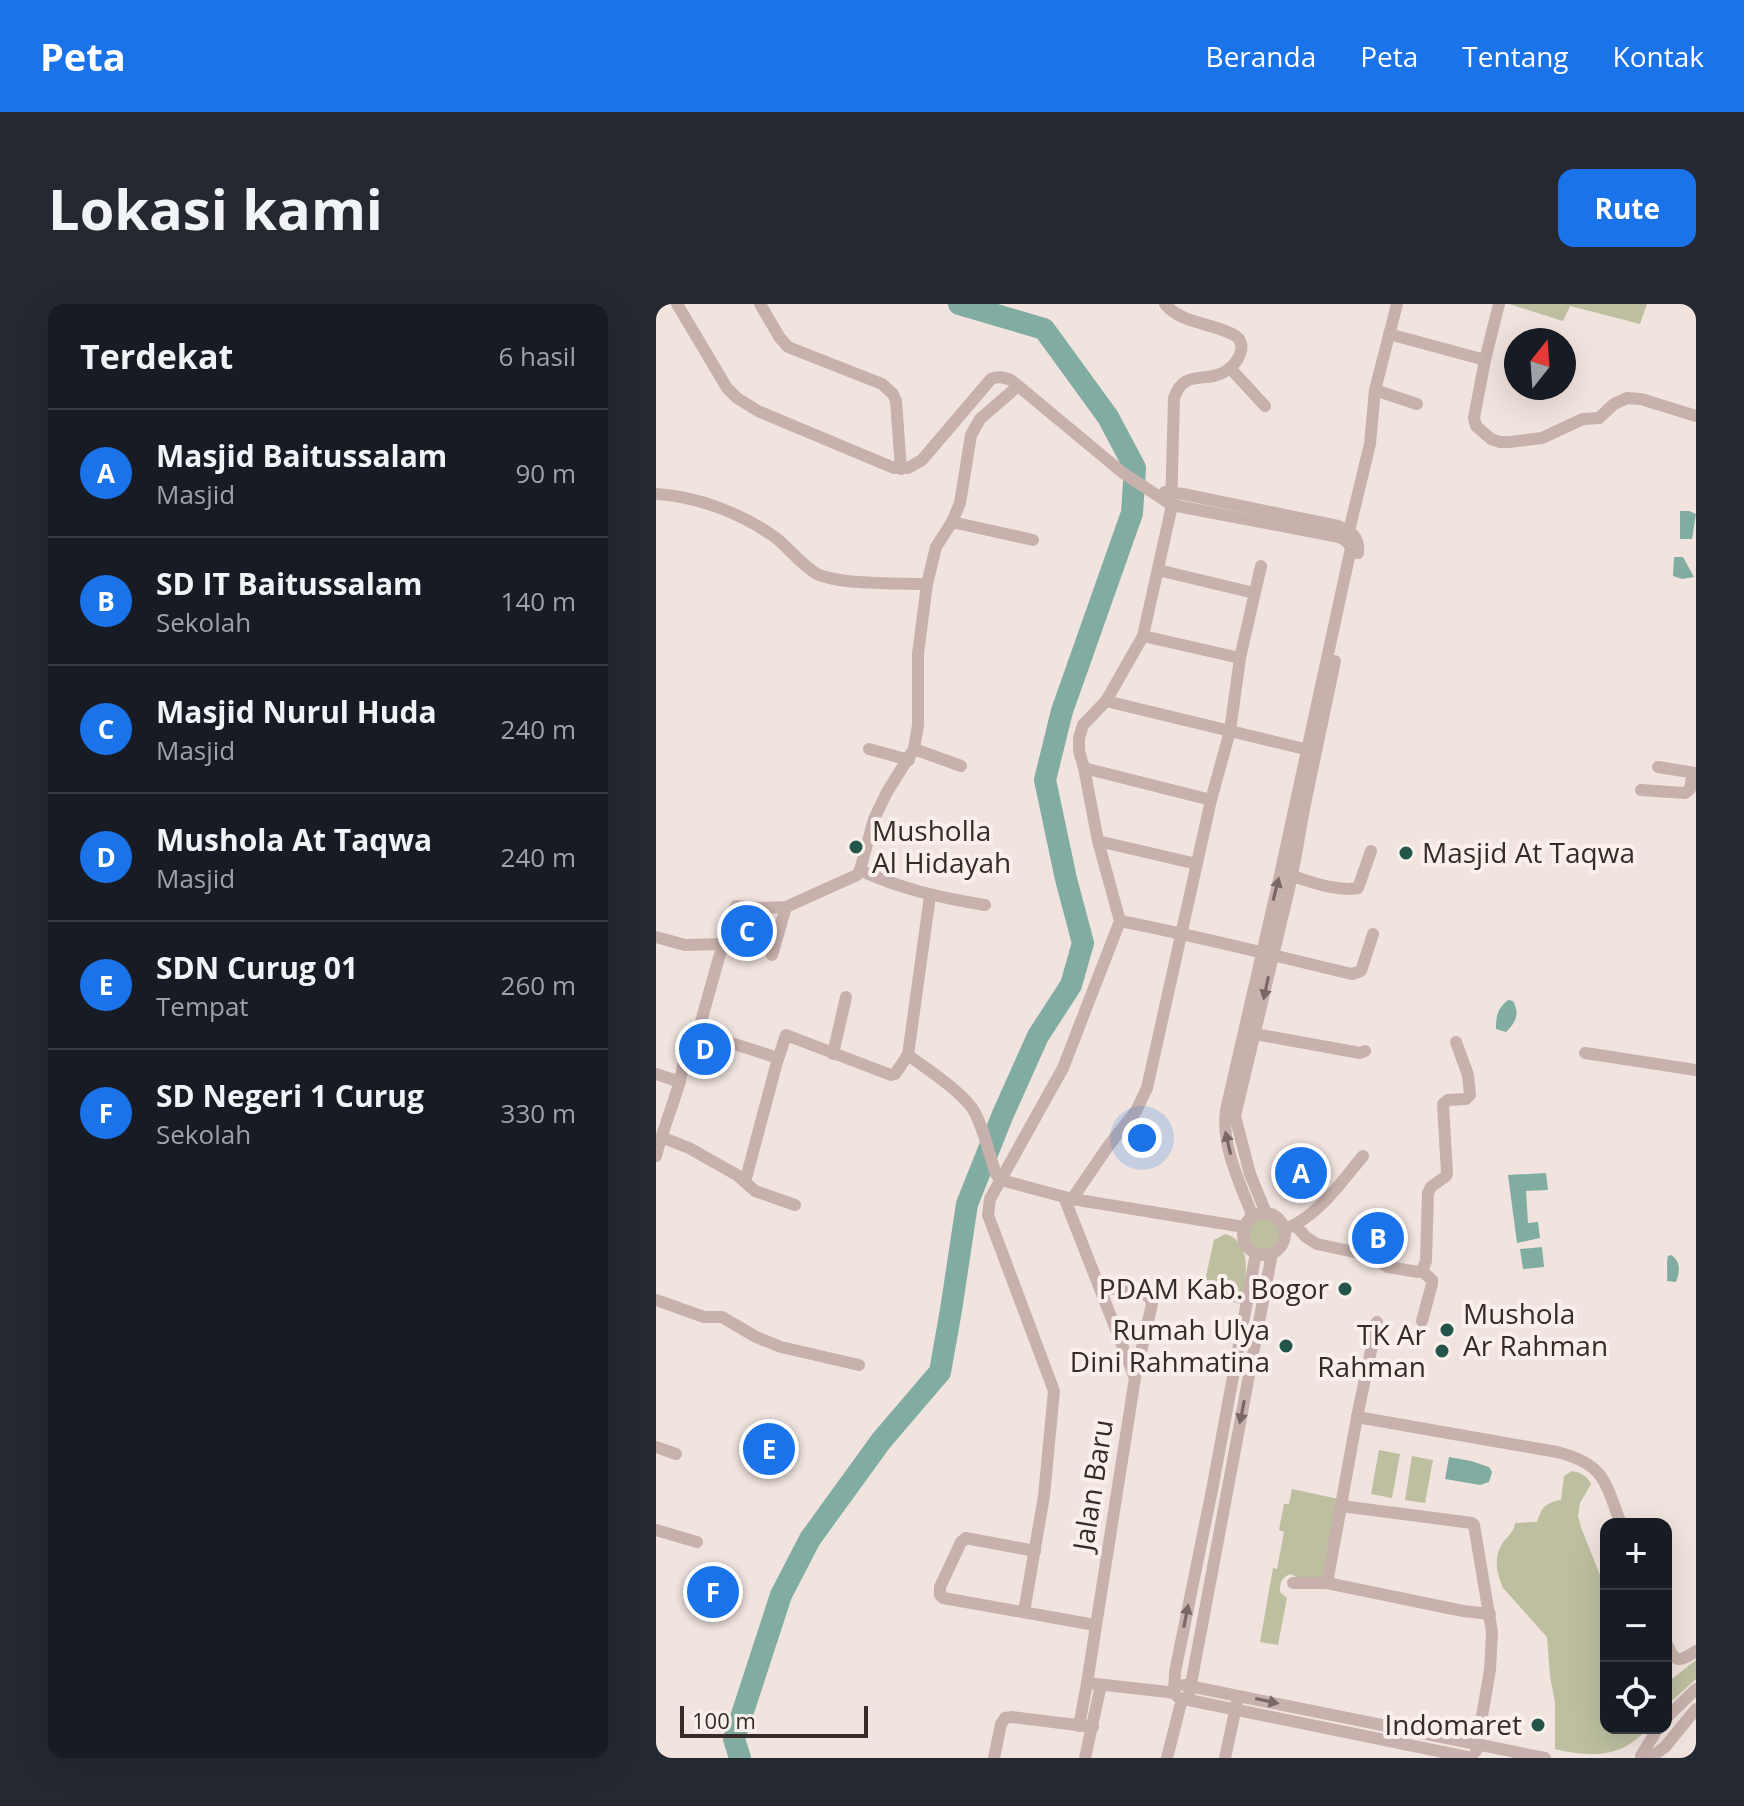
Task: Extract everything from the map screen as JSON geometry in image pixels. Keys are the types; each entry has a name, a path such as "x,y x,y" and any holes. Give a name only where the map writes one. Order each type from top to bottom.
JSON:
{"street":[{"path":"677,304 727,388 737,398 758,411 894,468 901,469 922,460 991,379 1004,377 1147,489 1172,499 1338,526 1355,537 1358,548 1267,954 1224,1124 1230,1155 1254,1219"},
{"path":"760,304 788,347 882,384 893,394 901,469"},
{"path":"1024,1612 1044,1496 1054,1391 987,1207 999,1177 1063,1068 1120,921 1098,841 1079,738 1083,725 1106,701 1143,636 1172,499 1173,406 1176,391 1184,381 1214,376 1230,368 1241,354 1241,343 1234,335 1187,320 1165,304"},
{"path":"1348,535 1370,444 1375,390 1397,304"},
{"path":"1499,304 1474,418 1482,432 1500,442 1548,436 1580,420 1602,416 1614,404 1627,398 1641,399 1696,416"},
{"path":"1389,334 1485,360"},
{"path":"1230,368 1265,406"},
{"path":"656,1156 686,1053 694,1031 700,1025 736,906 786,907 857,875 860,870 874,819 887,792 912,754 918,725 920,632 927,584 936,547 960,503 971,435 980,419 1018,386"},
{"path":"1375,390 1417,404"},
{"path":"656,494 712,506 751,523 781,542 807,567 831,579 927,584"},
{"path":"952,522 1033,540"},
{"path":"1068,1198 1136,1111 1147,1088 1211,800 1230,731 1240,658 1261,566"},
{"path":"1158,570 1254,593"},
{"path":"1143,636 1240,658"},
{"path":"1106,701 1312,750"},
{"path":"869,749 912,754 961,766"},
{"path":"1641,790 1685,793 1690,789 1694,773 1658,767"},
{"path":"1084,768 1211,800"},
{"path":"1294,832 1292,876 1267,954 1255,1034 1235,1116 1250,1174 1254,1219 1245,1243 1256,1253 1264,1255 1278,1250 1290,1227 1317,1210 1363,1156"},
{"path":"1098,841 1197,864"},
{"path":"1292,876 1350,890 1358,888 1371,851"},
{"path":"860,870 930,896 985,905"},
{"path":"745,1182 786,1035 891,1075 895,1074 908,1055 930,896"},
{"path":"772,955 786,907"},
{"path":"1120,921 1357,974 1361,971 1373,934"},
{"path":"656,937 685,945 723,944"},
{"path":"833,1054 846,997"},
{"path":"694,1031 778,1058"},
{"path":"1255,1034 1360,1053 1365,1051"},
{"path":"1422,1271 1426,1261 1428,1193 1447,1173 1443,1104 1448,1100 1466,1099 1470,1095 1468,1075 1456,1042"},
{"path":"1585,1053 1696,1070"},
{"path":"908,1055 971,1107 999,1177"},
{"path":"656,1074 680,1082"},
{"path":"661,1137 689,1148 737,1175 755,1191 795,1205"},
{"path":"999,1177 1068,1198 1254,1219 1276,1217 1317,1244 1368,1255 1388,1267 1422,1271 1432,1280 1422,1321"},
{"path":"1068,1198 1135,1378"},
{"path":"1167,1758 1256,1253"},
{"path":"1190,1686 1272,1253"},
{"path":"1100,1286 1150,1297 1152,1304 1135,1378"},
{"path":"656,1300 704,1317 722,1317 756,1337 781,1347 859,1365"},
{"path":"1327,1583 1377,1322"},
{"name":"Jalan Baru","path":"1079,1726 1135,1378"},
{"path":"1357,1417 1542,1449 1580,1459 1596,1469 1604,1480 1619,1518"},
{"path":"656,1447 676,1454"},
{"path":"1212,1490 1228,1492"},
{"path":"1087,1683 1177,1693 1236,1709 1474,1758 1492,1650 1492,1632 1474,1525 1341,1506"},
{"path":"656,1530 697,1542"},
{"path":"1035,1551 966,1538 961,1542 940,1587 940,1595 1095,1625"},
{"path":"1293,1583 1327,1583 1490,1614"},
{"path":"1672,1656 1682,1660 1696,1651"},
{"path":"1085,1758 1101,1685"},
{"path":"1177,1693 1190,1686 1545,1758"},
{"path":"1672,1712 1696,1689"},
{"path":"1225,1758 1238,1695"},
{"path":"1642,1757 1665,1747 1696,1709"},
{"path":"994,1758 1005,1718 1093,1727"},
{"path":"1642,1757 1655,1734"}],"green space":[{"path":"1509,304 1647,304 1640,324 1570,306 1563,321"},
{"path":"1265,1217 1277,1222 1282,1234 1277,1246 1265,1251 1253,1246 1248,1234 1253,1222"},
{"path":"1225,1234 1241,1245 1244,1254 1246,1274 1241,1304 1202,1294 1214,1240"},
{"path":"1379,1450 1400,1454 1392,1498 1371,1494"},
{"path":"1412,1456 1433,1460 1425,1503 1405,1500"},
{"path":"1572,1471 1588,1478 1591,1484 1580,1503 1578,1516 1600,1575 1600,1734 1642,1734 1628,1745 1606,1753 1581,1754 1555,1749 1555,1703 1547,1637 1503,1588 1497,1566 1499,1549 1515,1523 1537,1522 1545,1506 1561,1500 1564,1476"},
{"path":"1292,1489 1348,1501 1332,1586 1302,1580 1291,1574 1282,1580 1280,1592 1287,1598 1278,1645 1260,1642 1273,1568 1277,1569 1284,1532 1279,1530 1284,1504 1289,1504"},
{"path":"1696,1660 1696,1679 1672,1701 1672,1679"}],"water":[{"path":"1680,511 1696,514 1692,539 1680,539"},
{"path":"1674,557 1683,557 1694,577 1682,579 1673,576"},
{"path":"1508,1000 1513,1001 1516,1014 1506,1032 1496,1029 1496,1024 1499,1010"},
{"path":"1546,1173 1548,1190 1526,1191 1528,1223 1538,1222 1540,1238 1517,1243 1508,1175"},
{"path":"1542,1247 1544,1267 1523,1269 1520,1249"},
{"path":"1671,1255 1679,1267 1676,1282 1667,1281 1667,1259"},
{"path":"1449,1457 1489,1467 1492,1472 1489,1482 1480,1485 1445,1479"}],"waterway":[{"path":"740,1758 734,1739 781,1595 810,1539 881,1441 940,1372 967,1204 1038,1036 1071,985 1083,943 1045,780 1062,711 1132,513 1135,468 1108,417 1044,329 959,304"}],"place":[{"name":"Musholla Al Hidayah","path":"856,847"},
{"name":"Masjid At Taqwa","path":"1406,853"},
{"name":"Masjid Nurul Huda","path":"747,931"},
{"name":"Mushola At Taqwa","path":"705,1049"},
{"name":"Masjid Baitussalam","path":"1301,1173"},
{"name":"SD IT Baitussalam","path":"1378,1238"},
{"name":"PDAM Kab. Bogor","path":"1345,1289"},
{"name":"Mushola Ar Rahman","path":"1447,1330"},
{"name":"Rumah Ulya Dini Rahmatina","path":"1286,1346"},
{"name":"TK Ar Rahman","path":"1442,1351"},
{"name":"SDN Curug 01","path":"769,1449"},
{"name":"SD Negeri 1 Curug","path":"713,1592"},
{"name":"Indomaret","path":"1538,1725"}]}
